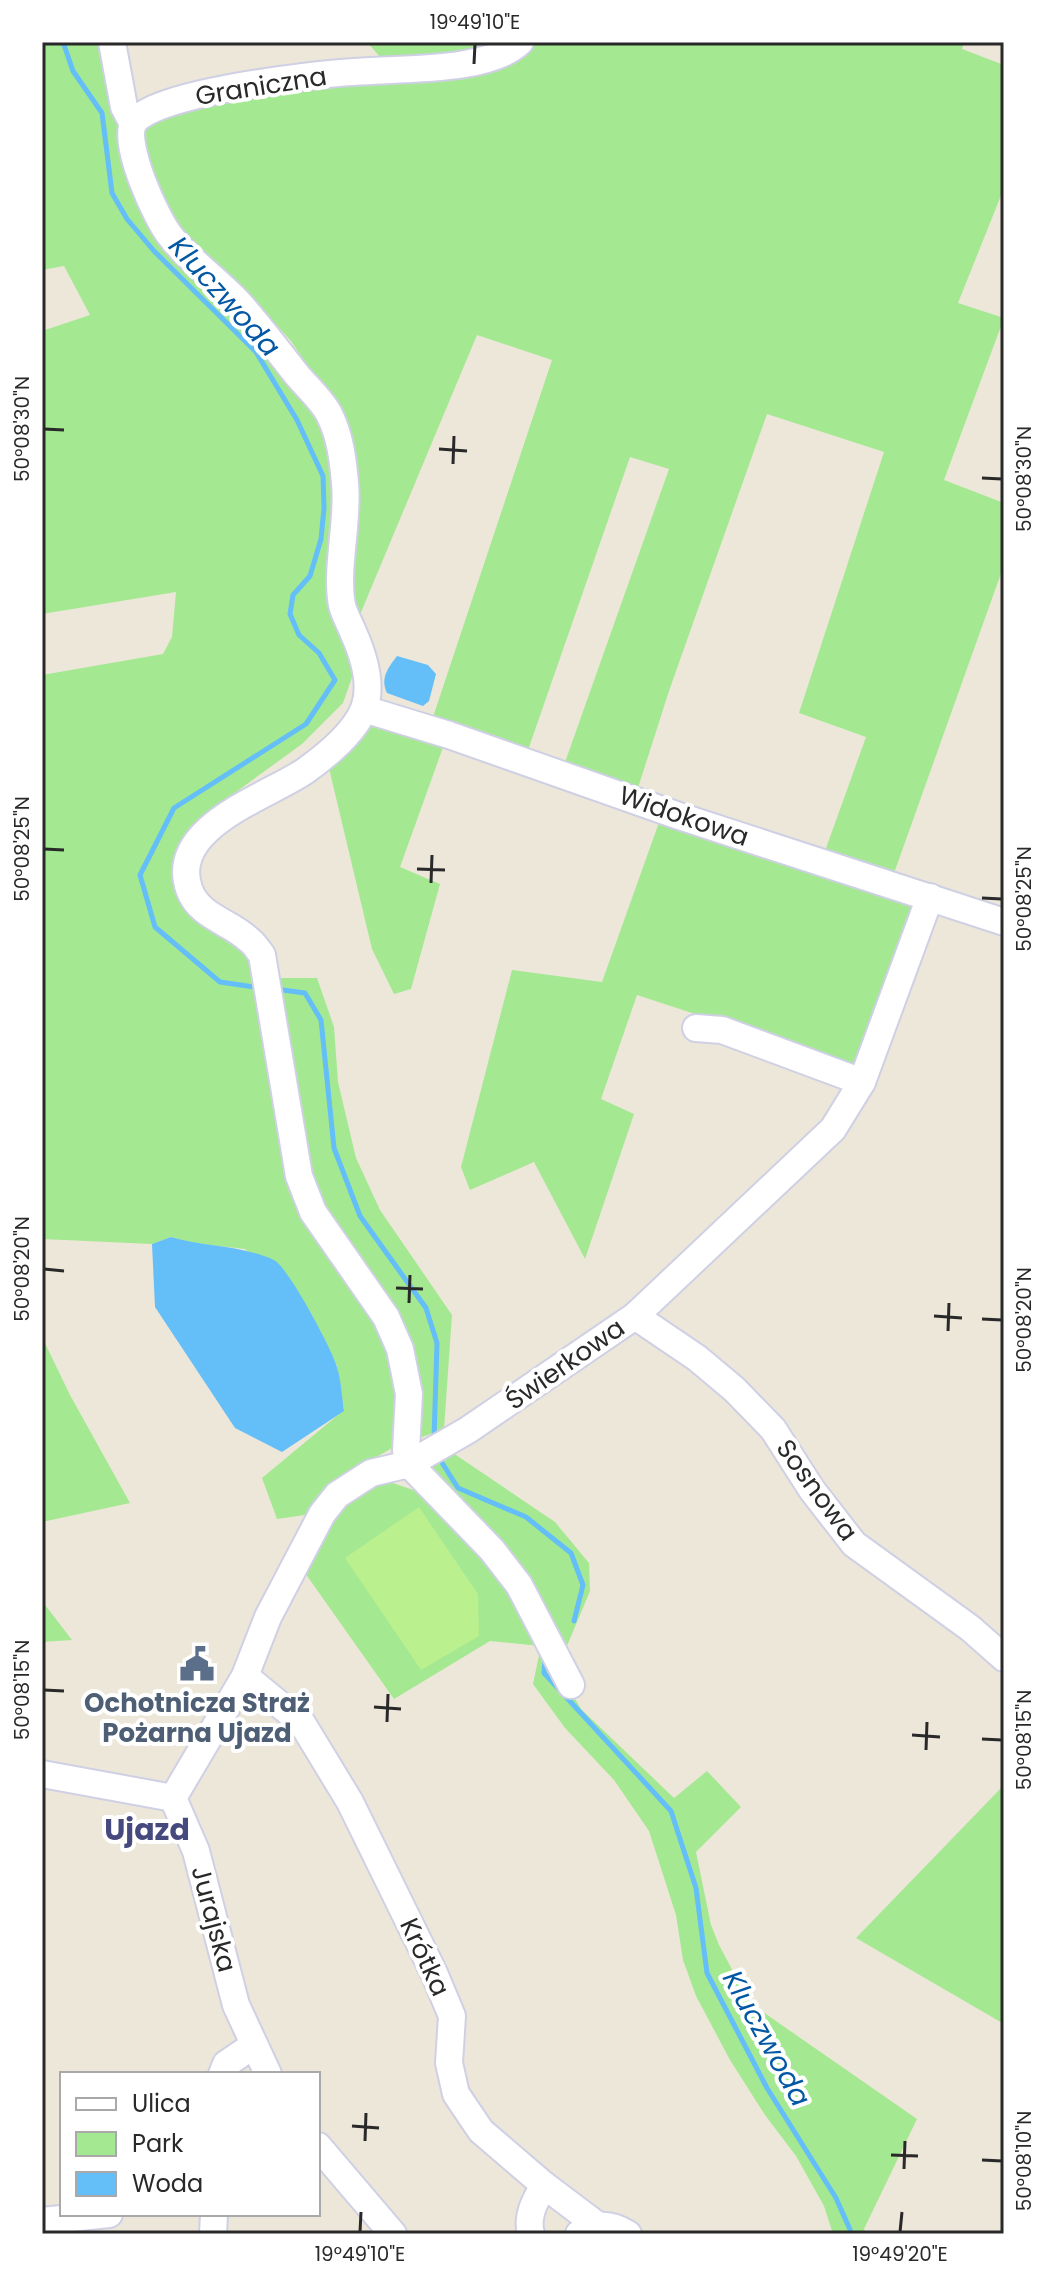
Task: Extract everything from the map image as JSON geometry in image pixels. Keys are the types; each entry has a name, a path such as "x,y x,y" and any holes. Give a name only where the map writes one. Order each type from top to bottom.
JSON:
{"street":[{"path":"112,42 124,107 133,124 130,138 146,190 170,237 240,304 328,411 340,443 346,487 342,606 364,662 367,686 364,709 350,729 321,758 302,772 246,802 205,832 188,858 189,890 201,908 247,937 262,955 295,1156 305,1194 313,1212 386,1317 400,1349 409,1394 406,1450 409,1464 492,1550 519,1585 571,1685"},
{"name":"Graniczna","path":"133,124 142,112 214,91 323,74 468,65 514,48 520,42"},
{"name":"Widokowa","path":"364,709 1004,922"},
{"name":"Świerkowa","path":"173,1798 245,1676 268,1617 322,1514 337,1495 371,1473 409,1464 494,1414 635,1316 833,1129 862,1082 930,897"},
{"path":"696,1028 722,1030 862,1082"},
{"name":"Sosnowa","path":"635,1316 697,1358 734,1389 773,1429 812,1490 854,1544 970,1628 1004,1658"},
{"name":"Krótka","path":"245,1676 302,1723 350,1802 452,2016 449,2063 456,2094 481,2131 544,2185 588,2230"},
{"path":"42,1774 173,1798"},
{"name":"Jurajska","path":"173,1798 196,1851 236,2005 267,2072"},
{"path":"223,2072 226,2064 254,2045"},
{"path":"320,2148 393,2234"},
{"path":"531,2234 529,2226 533,2206 544,2185"},
{"path":"42,2221 90,2216"},
{"path":"588,2230 618,2228 628,2234"}],"green space":[{"path":"42,42 107,42 135,187 279,359 316,417 334,463 355,669 343,703 302,744 196,821 179,844 175,866 245,949 257,978 317,978 334,1027 338,1082 356,1158 380,1210 452,1315 444,1429 392,1448 330,1484 305,1515 277,1519 262,1478 344,1410 337,1366 309,1310 245,1249 193,1243 171,1237 152,1244 42,1239 42,675 163,654 172,637 176,592 42,614 42,331 90,315 64,266 42,270"},
{"path":"367,42 512,42 469,58 381,58"},
{"path":"534,42 964,42 962,49 1004,65 1004,188 958,303 1004,318 944,480 1004,503 1004,565 893,876 825,851 866,737 799,713 884,452 767,414 637,791 564,765 669,469 630,457 527,753 432,720 552,360 477,335 359,617 349,591 326,394 291,341 259,306 190,250 160,206 141,149 145,131 152,121 173,109 518,54"},
{"path":"365,722 446,739 400,867 440,884 411,989 394,994 372,949 328,764"},
{"path":"662,814 919,905 860,1068 637,995 601,1099 634,1114 585,1259 534,1162 470,1190 461,1167 512,970 602,982"},
{"path":"42,1337 70,1395 130,1503 42,1522"},
{"path":"450,1451 555,1522 589,1563 590,1591 564,1653 429,1465"},
{"path":"384,1480 428,1495 493,1559 581,1709 674,1798 707,1771 741,1807 696,1852 711,1925 750,2003 917,2119 864,2229 866,2234 833,2234 824,2206 796,2156 730,2060 696,1996 683,1960 676,1915 649,1831 614,1780 565,1728 533,1684 541,1646 490,1641 394,1699 305,1573 337,1509"},
{"path":"419,1507 478,1594 479,1636 421,1670 345,1558"},
{"path":"42,1601 72,1640 42,1642"},
{"path":"1004,1785 1004,2024 856,1938"}],"water":[{"path":"397,656 428,665 436,674 429,701 423,706 387,693 385,678"},
{"path":"171,1237 249,1251 274,1260 281,1266 309,1309 337,1367 344,1411 282,1452 235,1428 155,1307 152,1244"}],"waterway":[{"name":"Kluczwoda","path":"63,42 73,71 102,113 112,193 127,219 154,251 256,352 297,420 323,476 321,539 310,576 293,595 290,614 299,635 319,653 335,680 306,724 174,808 140,875 155,927 220,982 261,988"},
{"name":"Kluczwoda","path":"275,989 305,993 321,1020 334,1148 360,1216 426,1308 437,1343 434,1439"},
{"name":"Kluczwoda","path":"439,1458 458,1488 526,1517 571,1553 583,1585 574,1621"},
{"name":"Kluczwoda","path":"545,1660 544,1673 671,1811 696,1888 707,1973 767,2088 836,2198 852,2234"}],"place":[{"name":"Ochotnicza Straż Pożarna Ujazd","path":"197,1664"}],"district":[{"name":"Ujazd","path":"147,1830"}]}
